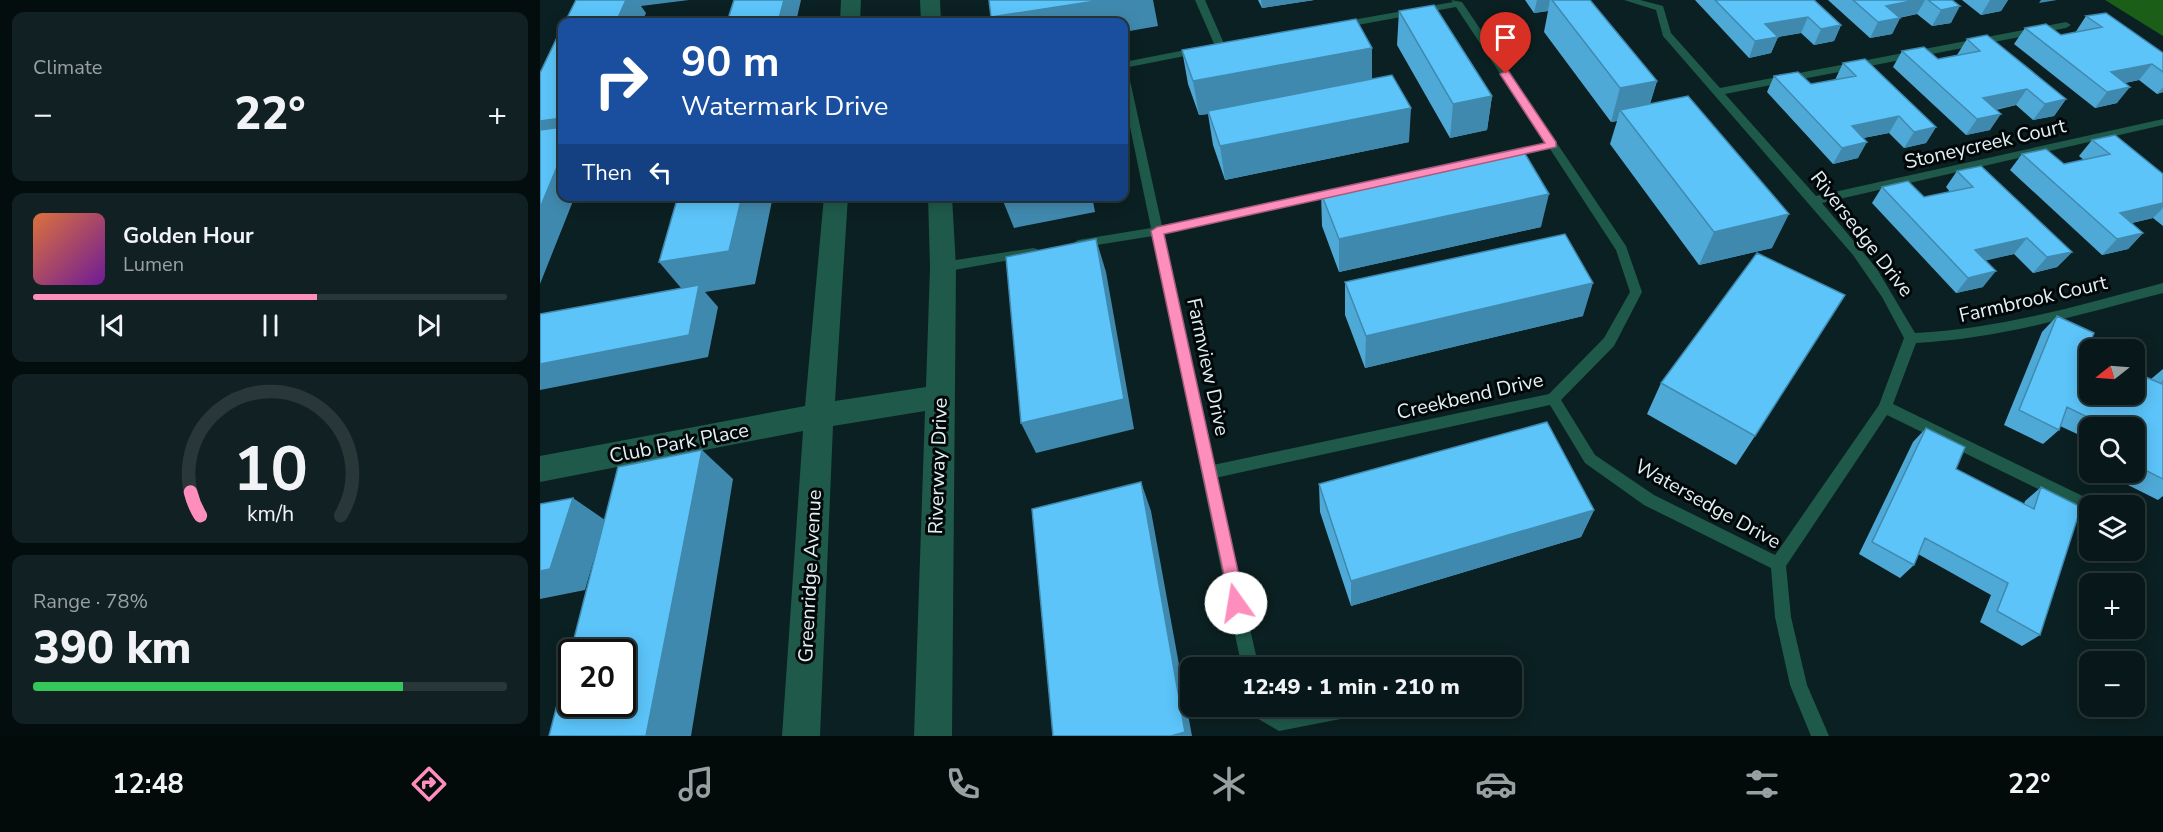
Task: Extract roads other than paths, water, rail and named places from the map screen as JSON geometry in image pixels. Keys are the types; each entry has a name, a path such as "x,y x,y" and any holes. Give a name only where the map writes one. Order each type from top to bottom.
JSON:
{"street":[{"path":"850,18 851,0"},
{"path":"930,0 931,18"},
{"path":"819,416 836,201"},
{"name":"Riverway Drive","path":"933,736 943,267 940,201"},
{"name":"Club Park Place","path":"540,469 819,416 940,397"},
{"name":"Greenridge Avenue","path":"801,736 819,416"}],"lane":[{"path":"1128,64 1224,45 1200,0"},
{"path":"1629,0 1664,4"},
{"path":"1332,26 1457,2"},
{"name":"Creekbend Drive","path":"1207,473 1553,399 1609,342 1636,292 1622,249 1457,2"},
{"name":"Riversedge Drive","path":"1664,4 1666,34 1865,262 1896,306 1911,338"},
{"path":"1718,92 2066,25"},
{"name":"Farmview Drive","path":"1128,95 1202,437 1207,473 1249,657"},
{"name":"Stoneycreek Court","path":"1814,201 2163,122"},
{"path":"1425,172 1552,145"},
{"path":"1067,246 1157,231 1355,188"},
{"path":"943,267 1045,250"},
{"name":"Farmbrook Court","path":"1911,338 1945,338 1985,332 2163,288"},
{"path":"1778,564 1885,407 1911,338"},
{"name":"Watersedge Drive","path":"1553,399 1590,459 1649,500 1778,564 1785,628 1799,685 1820,736"},
{"path":"1885,407 2079,502"},
{"path":"1271,717 1279,722 1305,717"}]}
